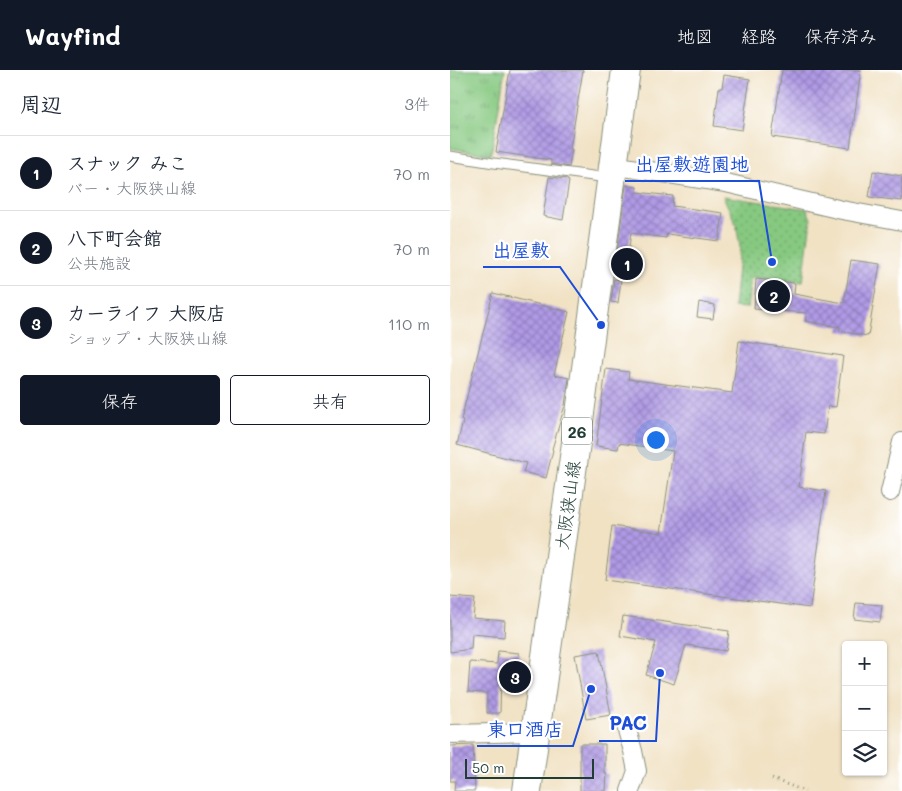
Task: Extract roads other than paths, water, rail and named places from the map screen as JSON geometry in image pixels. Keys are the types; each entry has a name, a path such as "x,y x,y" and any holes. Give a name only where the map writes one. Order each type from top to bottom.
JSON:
{"main road":[{"name":"大阪狭山線","path":"527,791 626,70"}],"street":[{"path":"612,172 726,184 842,210 902,221"},
{"path":"890,492 902,442"},
{"path":"627,730 637,771 630,791"},
{"path":"450,734 535,732"}],"lane":[{"path":"450,156 494,163 612,172"}],"place":[{"name":"出屋敷遊園地","path":"772,262"},
{"name":"スナック みこ","path":"627,264"},
{"name":"八下町会館","path":"774,296"},
{"name":"出屋敷","path":"601,325"},
{"name":"PAC","path":"660,673"},
{"name":"カーライフ 大阪店","path":"515,677"},
{"name":"東口酒店","path":"591,689"}]}
